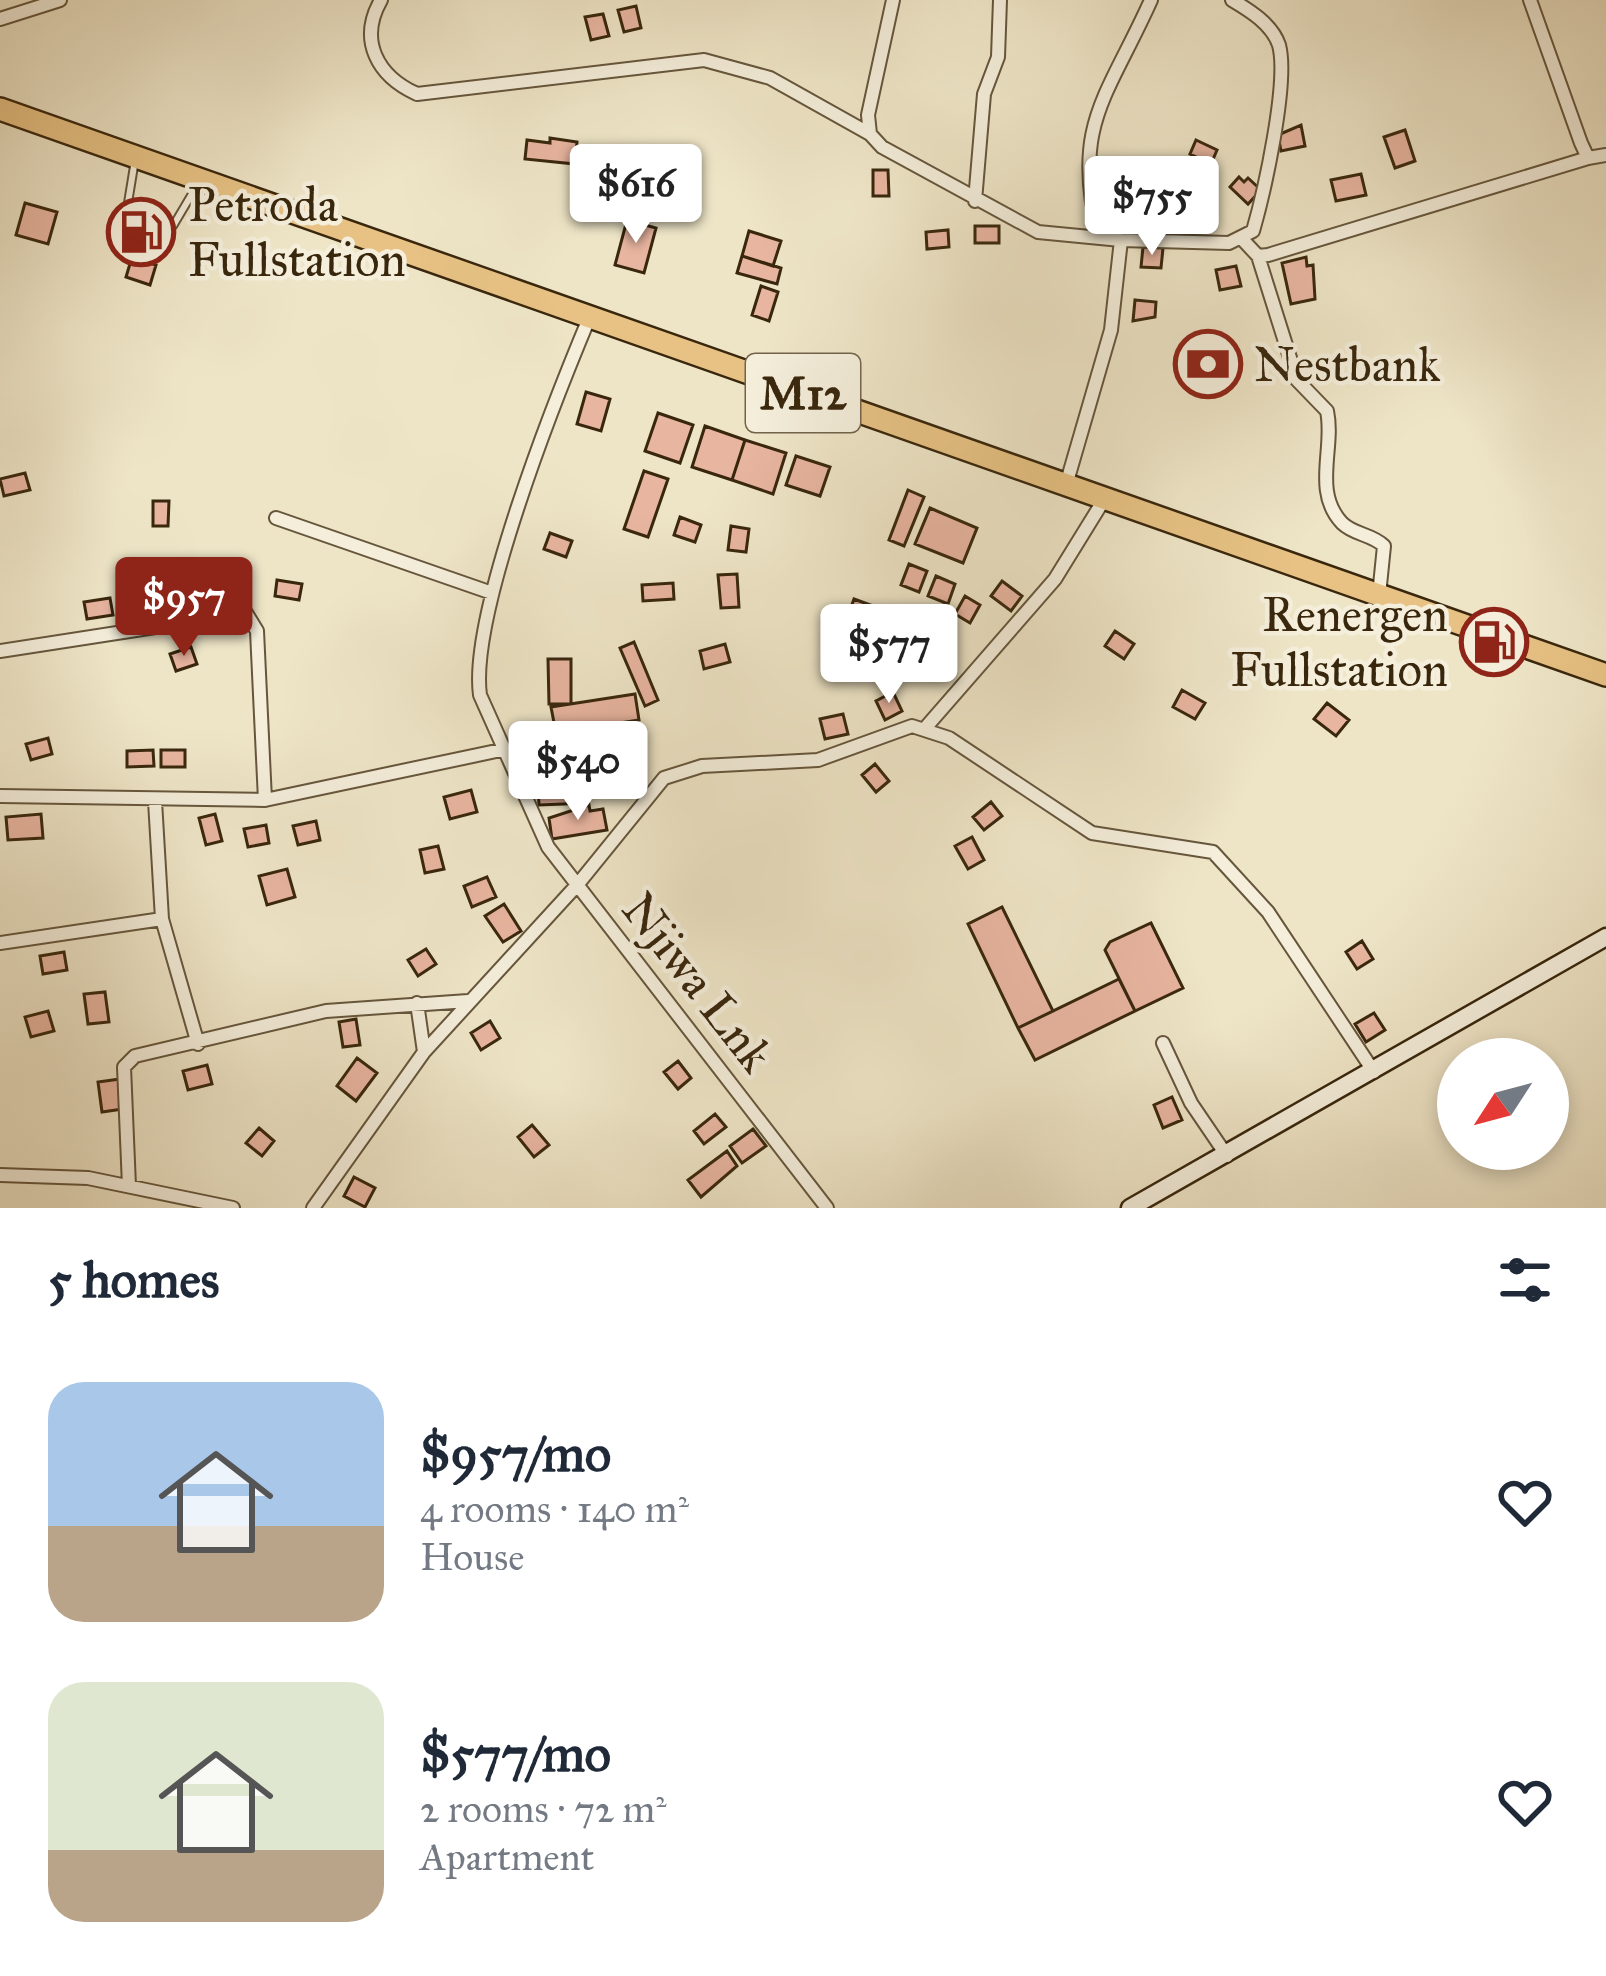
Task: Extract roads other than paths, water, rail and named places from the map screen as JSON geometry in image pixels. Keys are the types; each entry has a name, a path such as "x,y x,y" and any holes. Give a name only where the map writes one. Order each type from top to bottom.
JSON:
{"highway":[{"name":"M12","path":"0,109 1606,675"}],"main road":[{"path":"1130,1208 1606,937"}],"street":[{"path":"0,19 60,0"},
{"path":"381,0 368,33 374,57 389,78 417,94 704,60 770,78 975,201 1038,232 1120,240 1243,240 1253,231 1263,198 1279,44 1232,0"},
{"path":"870,134 868,115 893,0"},
{"path":"975,201 984,94 998,57 1000,0"},
{"path":"1100,237 1085,169 1088,132 1151,0"},
{"path":"1530,0 1548,64 1588,158"},
{"path":"1258,256 1606,155"},
{"path":"1066,484 1111,330 1120,240"},
{"path":"1243,240 1258,256 1298,380 1327,411 1325,466 1332,507 1342,524 1384,546 1379,595"},
{"name":"Njiwa Lnk","path":"590,316 492,593 477,674 501,750 539,832 827,1208"},
{"path":"927,726 1055,579 1106,498"},
{"path":"276,518 492,593"},
{"path":"0,652 246,613 256,631 265,800"},
{"path":"313,1208 424,1052 578,884 645,799 677,770 818,760 902,728 927,726 1072,825 1092,833 1213,852 1268,912 1374,1072"},
{"path":"0,796 265,800 501,750"},
{"path":"155,801 162,920 198,1044"},
{"path":"0,943 162,920"},
{"path":"129,1186 124,1066 135,1057 326,1011 468,1001"},
{"path":"418,1003 424,1052"},
{"path":"1163,1042 1192,1103 1228,1156"},
{"path":"0,1175 88,1178 233,1208"}],"lane":[{"path":"135,157 126,215 172,226 200,179"}],"place":[{"name":"Petroda Fullstation","path":"141,232"},
{"name":"Nestbank","path":"1208,364"},
{"name":"Renergen Fullstation","path":"1494,642"}]}
